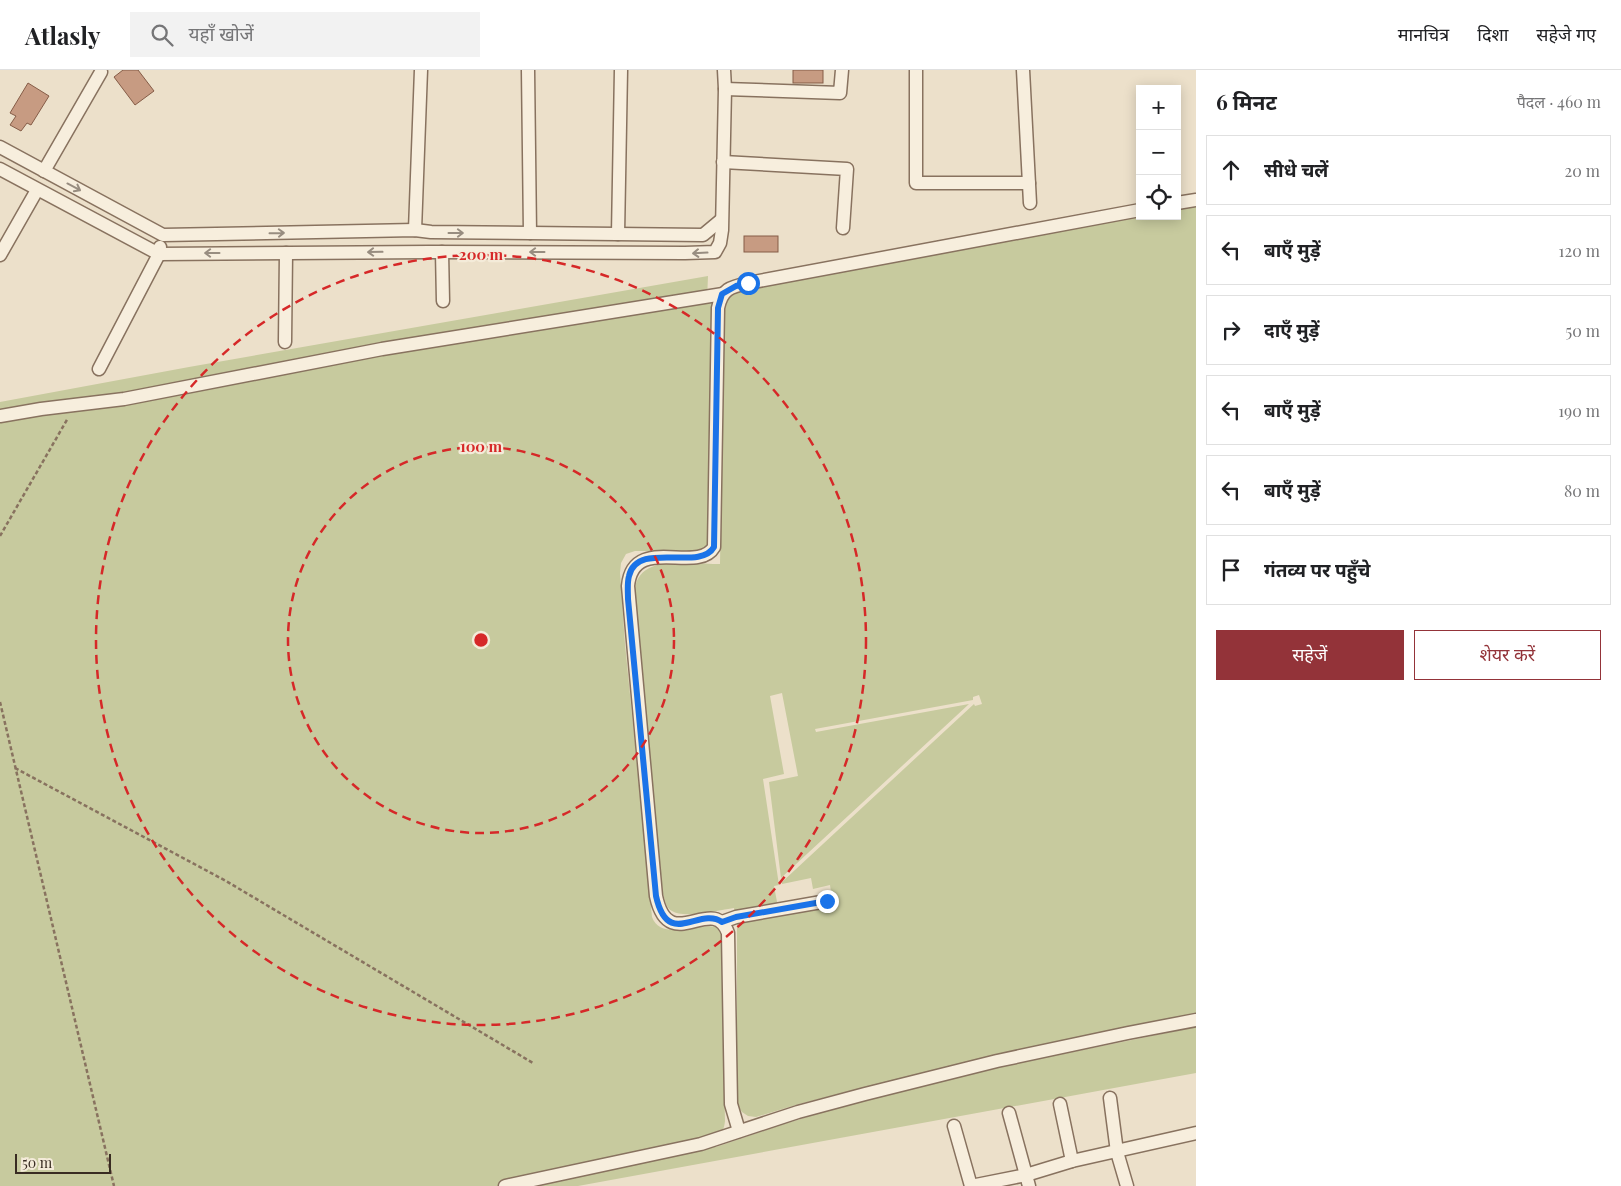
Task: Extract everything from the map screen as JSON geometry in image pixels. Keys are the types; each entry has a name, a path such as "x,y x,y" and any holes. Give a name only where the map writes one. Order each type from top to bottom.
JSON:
{"street":[{"path":"415,230 421,70"},
{"path":"528,70 530,233"},
{"path":"618,234 621,70"},
{"path":"0,169 159,254 715,252 720,243 724,70"},
{"path":"725,89 840,93 842,70"},
{"path":"916,70 916,183 1029,183"},
{"path":"1023,70 1030,203"},
{"path":"44,171 101,72"},
{"path":"0,147 162,235 415,230 431,232 702,235 721,220"},
{"path":"723,162 847,169 843,228"},
{"path":"0,255 37,190"},
{"path":"1181,202 1196,200"},
{"path":"0,416 168,392 401,346 722,294 736,286 748,283 1136,211"},
{"path":"431,232 436,252 442,301"},
{"path":"99,369 159,254 162,235"},
{"path":"285,342 286,253"},
{"path":"722,294 718,308 714,547 712,552 701,557 660,557 641,562 632,568 628,586 658,906 666,919 674,923 681,924 713,918 722,922 728,933 731,1104 739,1131"},
{"path":"722,922 736,917 827,901"},
{"path":"505,1186 688,1148 798,1112 996,1061 1196,1020"},
{"path":"1110,1098 1117,1152 1127,1186"},
{"path":"1060,1104 1072,1161"},
{"path":"1009,1113 1027,1180"},
{"path":"954,1126 971,1186 1027,1180 1072,1161 1196,1133"}],"path":[{"path":"0,536 75,405"},
{"path":"0,702 114,1186"},
{"path":"15,768 226,881 534,1064"}],"green space":[{"path":"1196,204 1196,1014 1055,1042 921,1073 756,1117 748,1116 739,1108 737,1100 737,922 833,905 830,885 813,889 811,878 782,884 782,882 974,704 975,706 982,704 979,695 973,697 973,700 815,729 816,732 969,704 781,878 769,782 798,776 782,693 770,696 784,774 763,779 779,885 774,886 778,907 735,913 734,908 685,914 668,908 663,894 634,593 639,577 647,569 658,565 670,563 720,564 724,316 727,302 737,290 1136,217 1136,220 1181,220 1181,206"},
{"path":"708,276 707,300 712,300 707,545 703,550 698,551 635,551 626,554 621,563 620,573 625,644 652,917 663,928 681,930 709,926 717,927 721,935 725,1121 723,1130 715,1135 716,1147 853,1103 994,1068 1196,1027 1196,1073 578,1186 0,1186 0,402"}],"building":[{"path":"123,70 138,70 154,91 135,105 114,77"},
{"path":"793,70 823,70 823,83 793,83"},
{"path":"28,83 49,96 31,125 27,123 21,131 10,125 16,116 10,113"},
{"path":"744,236 778,236 778,252 744,252"}],"route":[{"path":"748,283 736,286 722,294 718,308 714,547 712,552 701,557 652,558 632,568 629,575 628,599 656,896 661,913 666,919 681,924 713,918 722,922 736,917 827,901"}]}
